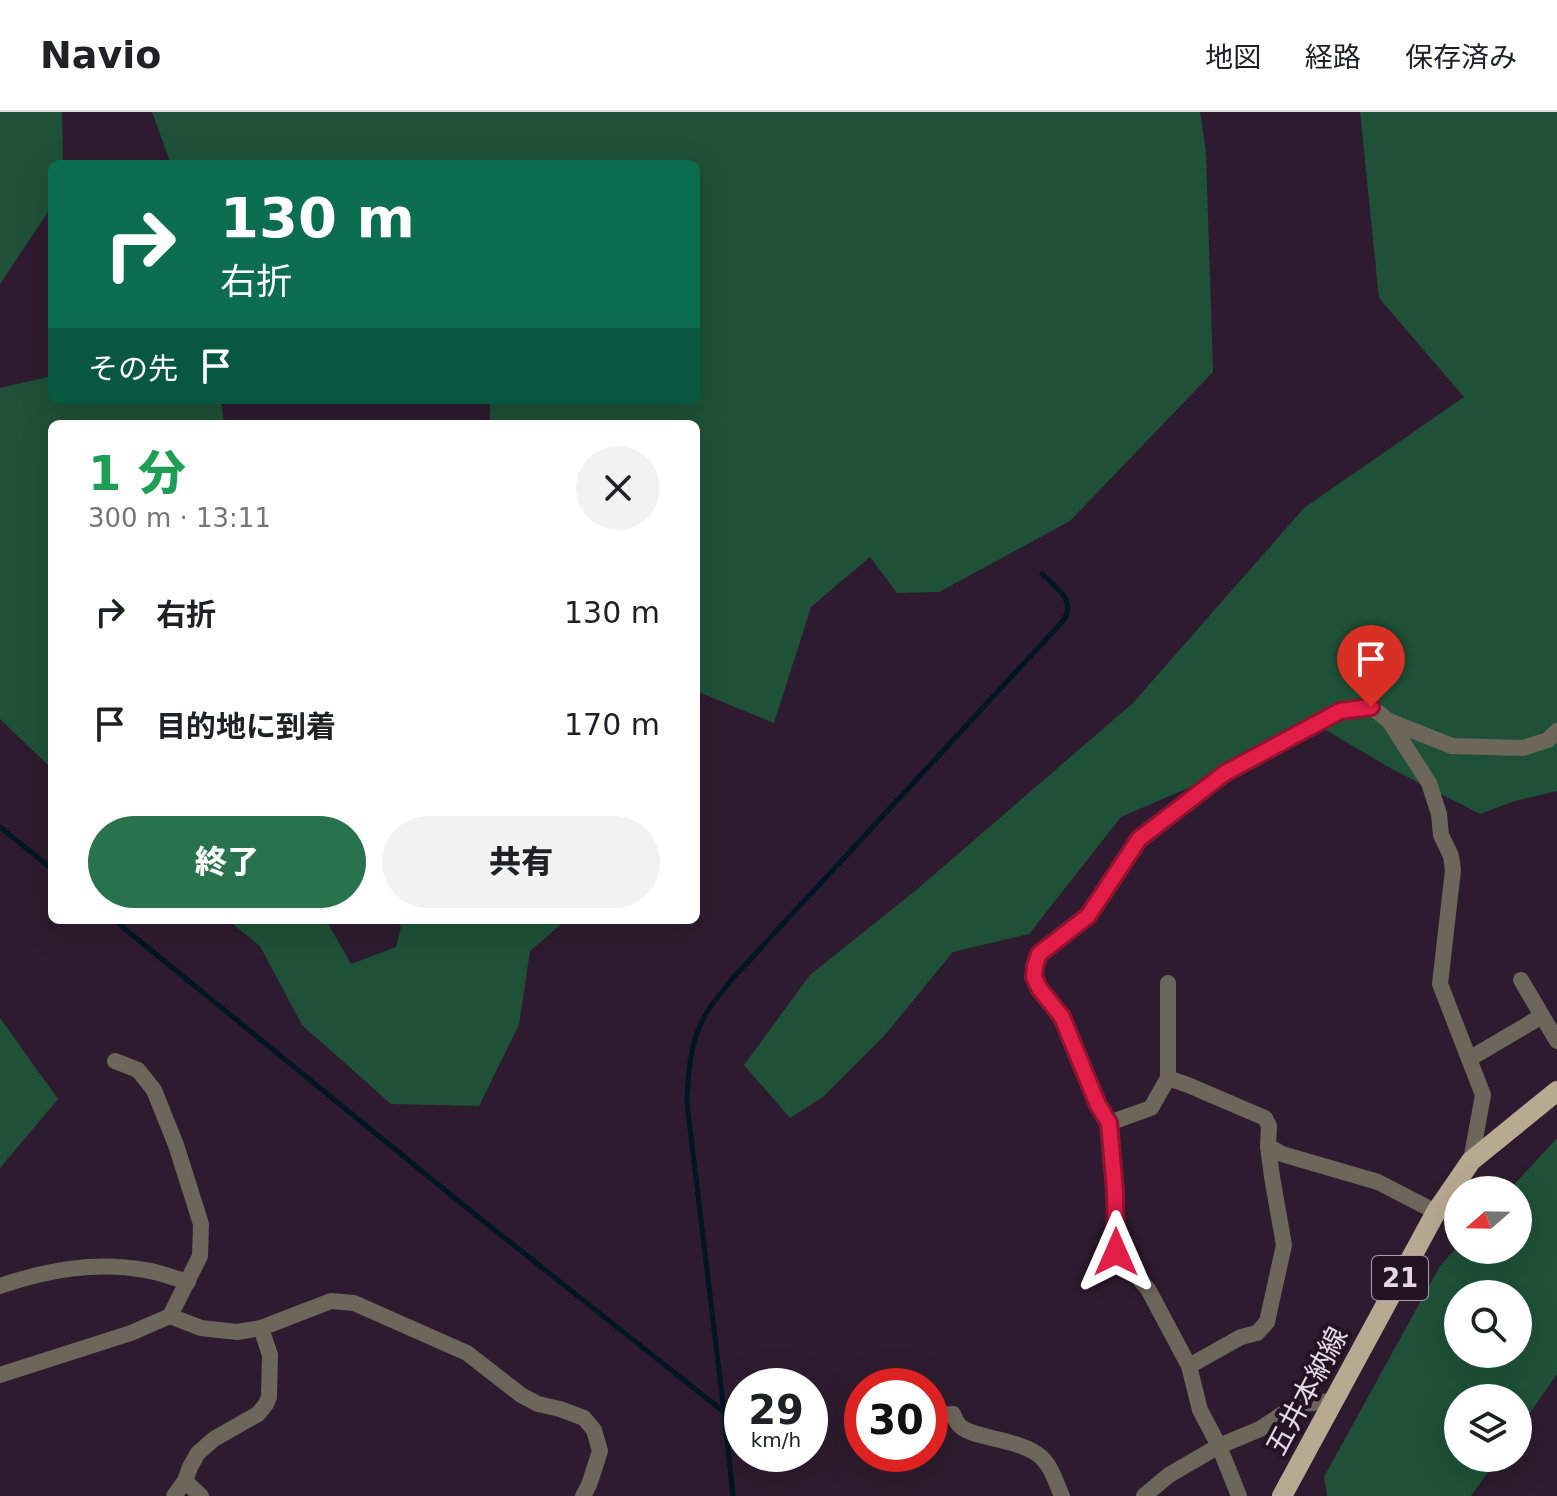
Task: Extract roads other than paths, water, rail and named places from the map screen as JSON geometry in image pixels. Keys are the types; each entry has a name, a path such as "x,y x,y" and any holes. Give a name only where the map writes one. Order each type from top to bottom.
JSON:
{"main road":[{"name":"五井本納線","path":"1282,1496 1436,1212 1471,1161 1557,1091"}],"street":[{"path":"1239,1496 1219,1446 1200,1410 1189,1366 1148,1289 1116,1252 1109,1123 1098,1105 1062,1017 1034,977 1039,954 1088,916 1139,839 1225,773 1340,711 1371,707 1389,721 1452,746 1523,748 1548,740 1557,731"},
{"path":"1389,721 1429,783 1439,814 1441,835 1451,856 1453,870 1440,984 1483,1095 1471,1161"},
{"path":"1521,980 1557,1041"},
{"path":"1109,1123 1151,1108 1168,1078 1168,983"},
{"path":"1469,1059 1542,1016"},
{"path":"0,1375 131,1333 170,1316 200,1256 201,1224 154,1090 138,1070 115,1061"},
{"path":"1168,1078 1265,1118 1269,1126 1268,1146 1284,1245 1267,1322 1257,1333 1241,1337 1189,1366"},
{"path":"1268,1146 1282,1154 1378,1182 1436,1212"},
{"path":"0,1286 32,1275 69,1268 144,1269 188,1282"},
{"path":"170,1316 201,1328 237,1332 261,1328 331,1301 354,1303 467,1353 521,1395 538,1404 584,1418 594,1430 600,1451 583,1496"},
{"path":"174,1496 198,1453 214,1439 258,1414 266,1404 270,1387 270,1355 261,1328"},
{"path":"1144,1496 1169,1475 1219,1446 1260,1429 1284,1413 1302,1404 1333,1401"},
{"path":"948,1414 953,1414 967,1432 1017,1444 1034,1452 1053,1474 1062,1496"},
{"path":"185,1481 201,1496"}],"waterway":[{"path":"724,1412 687,1103 689,1069 696,1035 709,1009 733,978 1063,621 1067,614 1066,601 1042,574"},
{"path":"0,827 48,866"},
{"path":"119,924 467,1208 724,1412 733,1496"}]}
